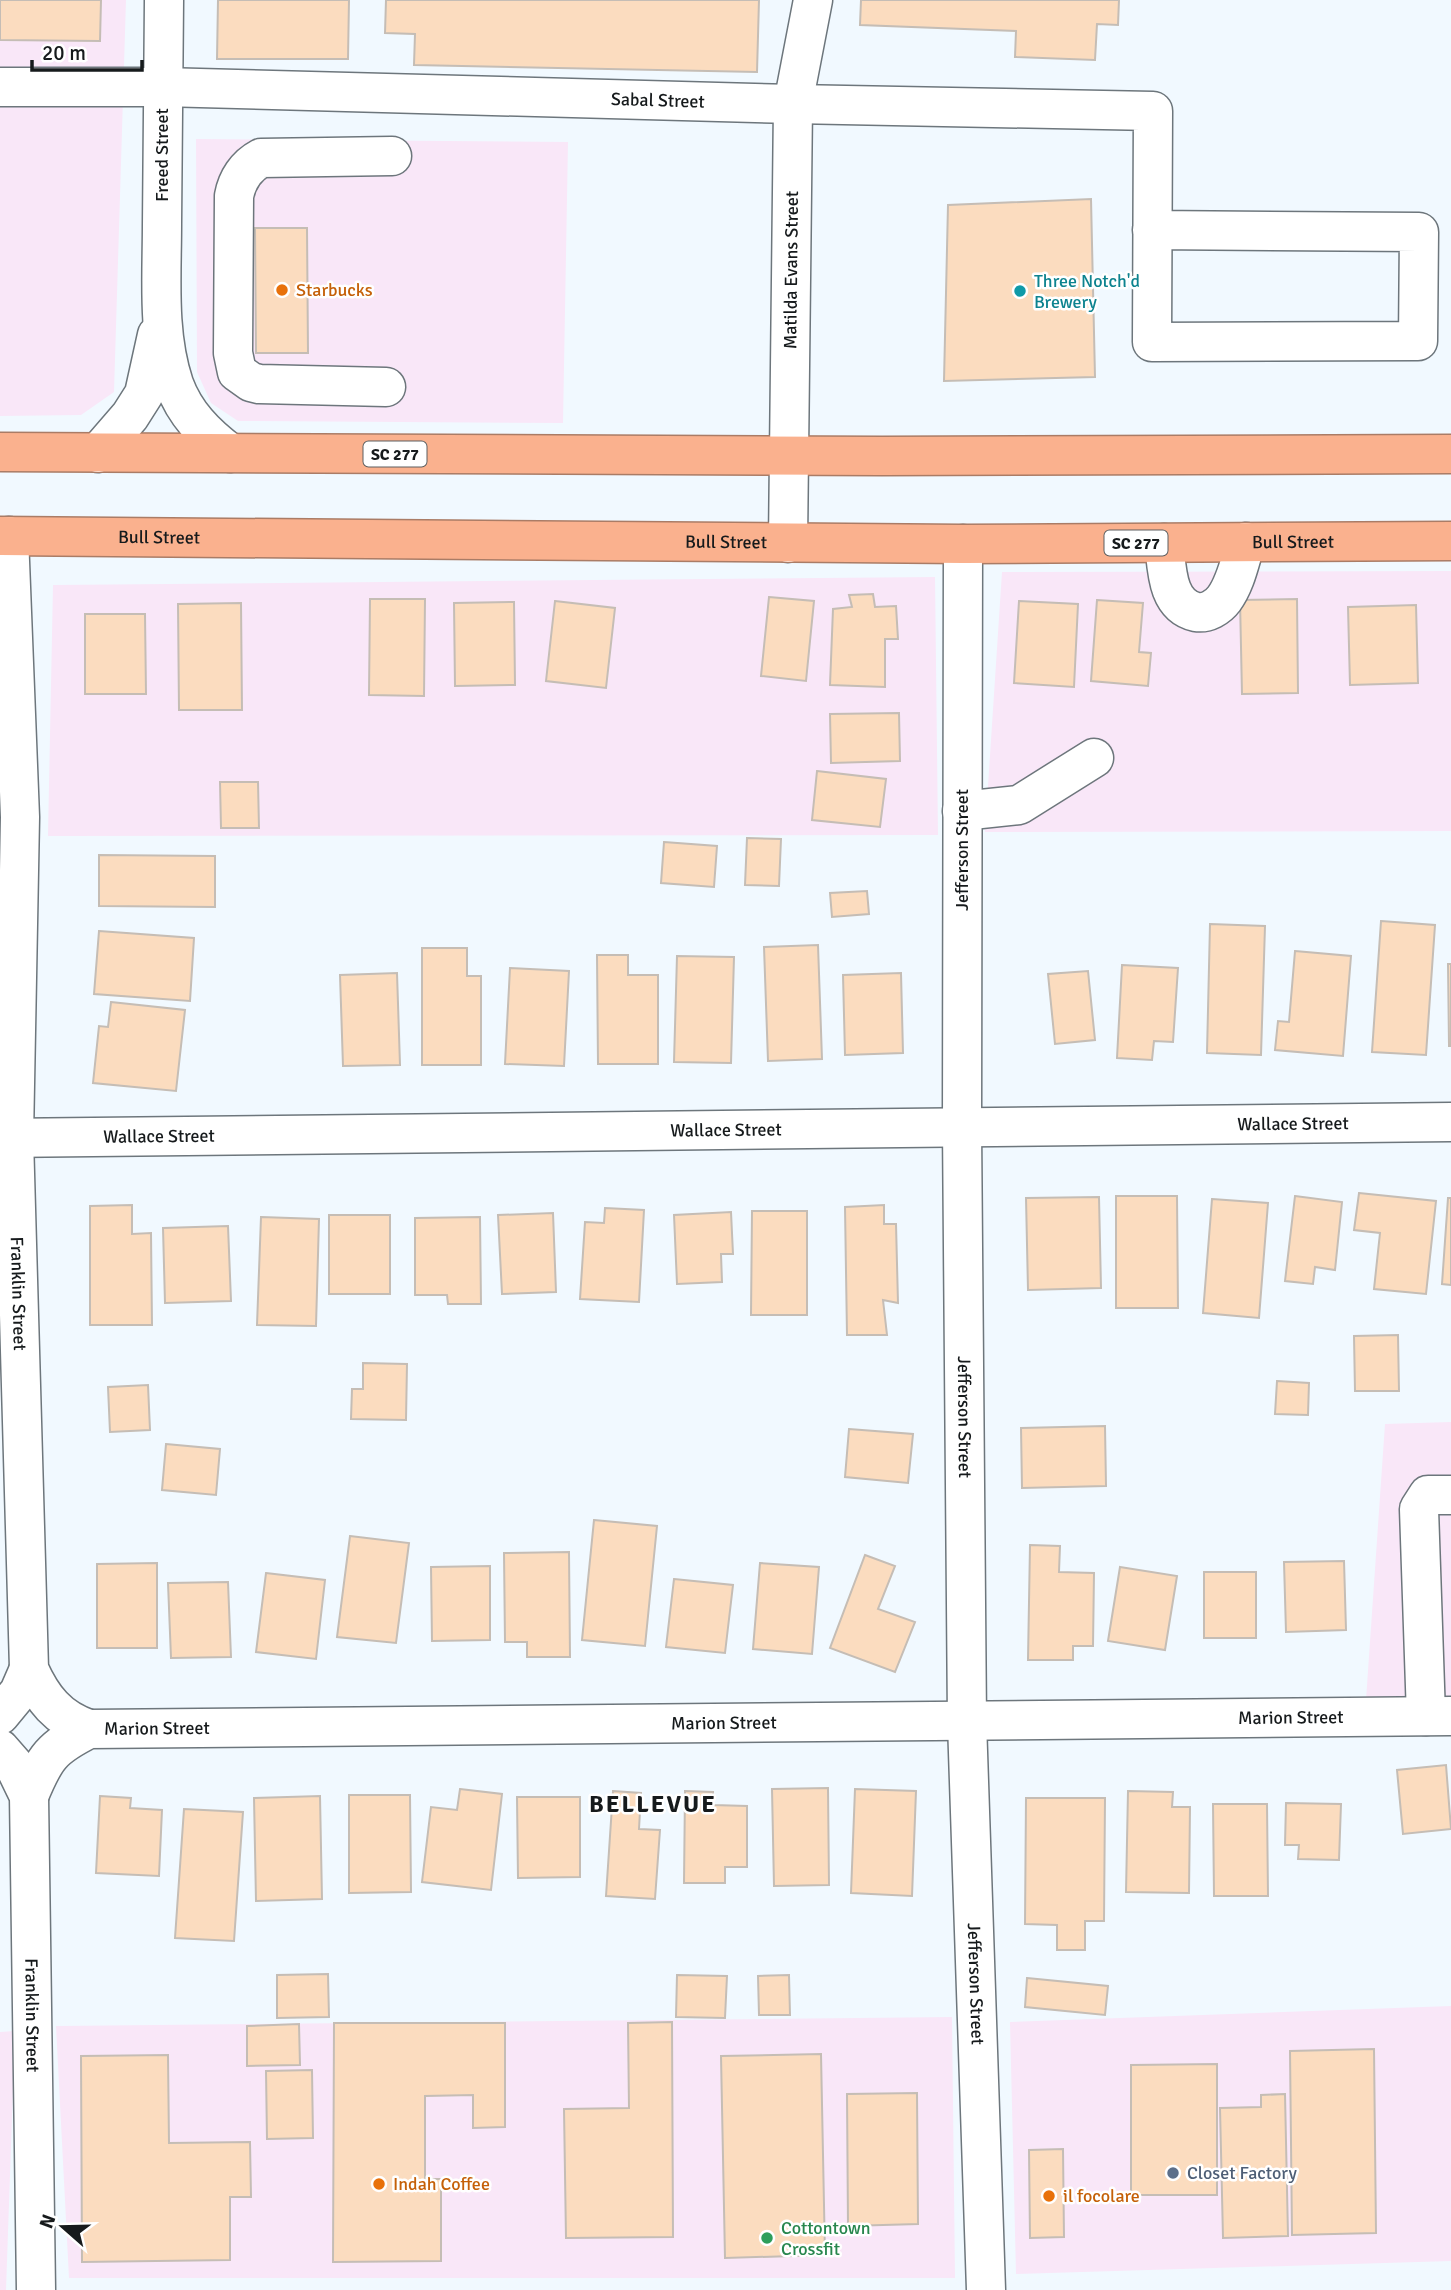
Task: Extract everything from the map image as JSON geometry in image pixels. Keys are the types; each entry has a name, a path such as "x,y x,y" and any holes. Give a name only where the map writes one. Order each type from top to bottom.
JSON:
{"highway":[{"name":"SC 277","path":"0,452 790,456 1451,454"},
{"name":"Bull Street","path":"4,536 963,544 1451,541"}],"street":[{"name":"Freed Street","path":"164,0 162,309 168,363 181,400 200,427 230,453"},
{"name":"Matilda Evans Street","path":"788,542 793,104 813,0"},
{"name":"Sabal Street","path":"0,87 162,87 1153,111 1152,230"},
{"path":"386,387 259,384 237,372 233,353 234,196 241,176 261,158 392,156"},
{"path":"1152,230 1419,232 1418,341 1153,342 1152,230"},
{"name":"Freed Street","path":"98,453 131,416 144,394 162,309"},
{"name":"Franklin Street","path":"4,536 20,817 7,1138 29,1669 48,1703 74,1724 89,1729"},
{"path":"1164,543 1171,588 1179,604 1191,611 1203,613 1214,608 1224,598 1246,542"},
{"name":"Jefferson Street","path":"963,544 962,1127 967,1722 986,2290"},
{"path":"962,811 1019,805 1094,758"},
{"name":"Wallace Street","path":"7,1138 1451,1122"},
{"path":"1438,1716 1437,1614 1419,1509 1428,1495 1451,1495"},
{"path":"0,1715 19,1692 29,1669"},
{"name":"Marion Street","path":"29,1796 47,1757 60,1745 89,1729 1438,1716"},
{"name":"Franklin Street","path":"0,1749 14,1765 29,1796 36,2290"}],"shaded area":[{"path":"0,0 126,0 114,392 81,415 0,416"},
{"path":"196,139 568,142 563,423 238,421 211,403 197,372"},
{"path":"1451,571 1451,831 985,832 1002,572"},
{"path":"935,577 938,835 48,836 53,585"},
{"path":"1451,1422 1451,1698 1366,1700 1385,1424"},
{"path":"1451,2006 1451,2261 1016,2274 1010,2022"},
{"path":"952,2017 955,2278 69,2278 56,2026"},
{"path":"15,2031 6,2290 0,2290 0,2032"}],"building":[{"path":"0,0 101,0 100,41 0,40"},
{"path":"218,0 349,0 348,59 217,59"},
{"path":"386,0 759,0 757,72 414,65 415,34 385,33"},
{"path":"861,0 1119,0 1118,25 1097,24 1095,60 1015,57 1016,31 860,25"},
{"name":"Three Notch'd Brewery","path":"1091,199 1095,377 944,381 948,205"},
{"name":"Starbucks","path":"255,228 307,228 308,353 256,353"},
{"path":"873,594 875,607 896,606 898,639 885,639 885,687 830,685 833,609 852,607 849,595"},
{"path":"769,597 814,601 806,681 761,676"},
{"path":"370,599 425,599 424,696 369,695"},
{"path":"1297,599 1298,693 1242,694 1240,600"},
{"path":"1097,600 1143,603 1139,652 1151,653 1148,686 1091,681"},
{"path":"555,601 615,608 606,688 546,681"},
{"path":"1019,601 1078,604 1074,687 1014,683"},
{"path":"514,602 515,685 455,686 454,603"},
{"path":"241,603 242,710 179,710 178,604"},
{"path":"1416,605 1418,683 1350,685 1348,607"},
{"path":"85,614 145,614 146,694 85,694"},
{"path":"899,713 900,761 831,763 830,714"},
{"path":"817,771 886,779 880,827 812,820"},
{"path":"220,782 258,782 259,828 221,828"},
{"path":"747,838 781,839 779,886 745,885"},
{"path":"664,842 717,846 714,887 661,883"},
{"path":"99,855 215,856 215,907 99,906"},
{"path":"867,891 869,914 832,917 830,893"},
{"path":"1381,921 1435,925 1426,1055 1372,1052"},
{"path":"1210,924 1265,926 1261,1055 1207,1053"},
{"path":"99,931 194,938 190,1001 94,994"},
{"path":"818,945 822,1059 768,1061 764,947"},
{"path":"422,948 467,948 467,976 481,976 481,1065 422,1065"},
{"path":"1295,951 1351,956 1343,1056 1275,1050 1278,1021 1289,1022"},
{"path":"597,955 628,955 628,975 658,975 658,1064 598,1064"},
{"path":"677,956 734,957 731,1063 674,1062"},
{"path":"1448,964 1451,964 1451,1046 1449,1046"},
{"path":"1122,965 1178,968 1173,1042 1154,1041 1152,1060 1117,1058"},
{"path":"510,968 569,971 564,1066 505,1064"},
{"path":"1088,971 1095,1040 1055,1044 1048,974"},
{"path":"397,973 400,1065 343,1066 340,975"},
{"path":"901,973 903,1053 845,1055 843,975"},
{"path":"111,1002 185,1010 176,1091 93,1083 99,1026 108,1027"},
{"path":"1359,1193 1436,1201 1426,1294 1374,1289 1380,1233 1354,1230"},
{"path":"1116,1196 1177,1196 1178,1308 1116,1308"},
{"path":"1295,1196 1342,1202 1335,1270 1315,1267 1313,1284 1285,1281"},
{"path":"1099,1197 1101,1288 1028,1290 1026,1198"},
{"path":"1448,1198 1451,1198 1451,1285 1442,1284"},
{"path":"1212,1199 1268,1203 1259,1318 1203,1313"},
{"path":"132,1205 132,1234 151,1233 152,1325 90,1325 90,1206"},
{"path":"884,1205 884,1224 896,1224 898,1303 883,1300 887,1335 847,1335 845,1207"},
{"path":"605,1208 644,1210 639,1302 580,1299 585,1222 604,1223"},
{"path":"752,1211 807,1211 807,1315 751,1315"},
{"path":"731,1212 733,1254 721,1254 722,1282 677,1284 674,1215"},
{"path":"553,1213 556,1292 502,1294 498,1215"},
{"path":"329,1215 390,1215 390,1294 329,1294"},
{"path":"261,1217 319,1219 316,1326 257,1325"},
{"path":"480,1217 481,1304 448,1304 447,1295 415,1295 415,1218"},
{"path":"228,1226 231,1301 165,1303 163,1228"},
{"path":"1398,1335 1399,1391 1355,1391 1354,1336"},
{"path":"363,1363 407,1364 406,1420 351,1419 352,1389 363,1389"},
{"path":"1277,1381 1309,1383 1308,1415 1275,1414"},
{"path":"148,1385 150,1430 110,1432 108,1387"},
{"path":"1105,1426 1106,1486 1022,1488 1021,1428"},
{"path":"849,1429 913,1434 908,1483 845,1477"},
{"path":"166,1444 220,1449 216,1495 162,1490"},
{"path":"594,1520 657,1526 645,1646 582,1640"},
{"path":"350,1536 409,1543 396,1643 337,1637"},
{"path":"1030,1545 1060,1546 1059,1572 1094,1573 1093,1646 1073,1646 1073,1660 1028,1660"},
{"path":"569,1552 570,1657 527,1657 527,1642 505,1642 504,1553"},
{"path":"865,1555 895,1566 878,1609 915,1622 895,1672 830,1648"},
{"path":"1344,1561 1346,1630 1286,1632 1284,1562"},
{"path":"157,1563 157,1648 97,1648 97,1564"},
{"path":"760,1563 819,1567 812,1654 753,1649"},
{"path":"490,1566 490,1640 432,1641 431,1567"},
{"path":"1120,1567 1177,1576 1165,1650 1108,1641"},
{"path":"1204,1572 1256,1572 1256,1638 1204,1638"},
{"path":"266,1573 325,1580 316,1659 256,1652"},
{"path":"674,1579 733,1585 725,1653 666,1647"},
{"path":"228,1582 231,1657 171,1658 168,1583"},
{"path":"1446,1765 1451,1829 1403,1834 1397,1770"},
{"path":"828,1788 829,1885 774,1886 772,1789"},
{"path":"460,1789 502,1794 491,1890 422,1882 431,1807 457,1810"},
{"path":"855,1789 916,1791 912,1896 851,1893"},
{"path":"613,1791 641,1793 639,1829 660,1830 655,1899 606,1896"},
{"path":"685,1791 713,1792 713,1805 747,1806 747,1867 725,1867 725,1883 684,1883"},
{"path":"1128,1791 1173,1792 1172,1807 1190,1807 1189,1893 1126,1892"},
{"path":"349,1795 410,1795 411,1892 349,1893"},
{"path":"100,1796 131,1798 130,1808 162,1810 159,1876 96,1873"},
{"path":"320,1796 322,1899 256,1901 254,1798"},
{"path":"517,1797 580,1797 580,1877 518,1878"},
{"path":"1026,1798 1105,1798 1104,1921 1085,1921 1085,1950 1057,1950 1057,1925 1025,1924"},
{"path":"1286,1803 1341,1804 1339,1860 1298,1859 1299,1845 1285,1845"},
{"path":"1213,1804 1267,1804 1268,1896 1214,1896"},
{"path":"184,1809 243,1812 234,1941 175,1938"},
{"path":"328,1974 329,2017 277,2018 277,1975"},
{"path":"677,1975 727,1976 725,2018 676,2017"},
{"path":"789,1975 790,2015 759,2015 758,1976"},
{"path":"1027,1978 1108,1986 1105,2015 1025,2007"},
{"path":"672,2022 673,2237 566,2238 564,2109 629,2108 628,2023"},
{"path":"334,2023 505,2023 505,2127 473,2128 473,2095 425,2096 425,2179 441,2179 441,2261 333,2262"},
{"path":"299,2024 300,2065 247,2066 247,2026"},
{"path":"1374,2049 1376,2233 1292,2235 1290,2051"},
{"path":"821,2054 825,2255 725,2258 721,2056"},
{"path":"168,2055 169,2143 250,2142 251,2197 230,2197 230,2260 82,2262 81,2056"},
{"path":"1217,2064 1217,2195 1131,2195 1131,2065"},
{"path":"312,2070 313,2138 267,2139 266,2071"},
{"path":"917,2093 918,2224 848,2226 847,2094"},
{"path":"1285,2094 1288,2236 1223,2238 1220,2108 1261,2107 1261,2095"},
{"path":"1063,2149 1064,2237 1030,2238 1029,2150"}],"place":[{"name":"Starbucks","path":"282,290"},
{"name":"Three Notch'd Brewery","path":"1020,291"},
{"name":"Closet Factory","path":"1173,2173"},
{"name":"Indah Coffee","path":"379,2184"},
{"name":"il focolare","path":"1049,2196"},
{"name":"Cottontown Crossfit","path":"767,2238"}],"district":[{"name":"BELLEVUE","path":"653,1804"}]}
